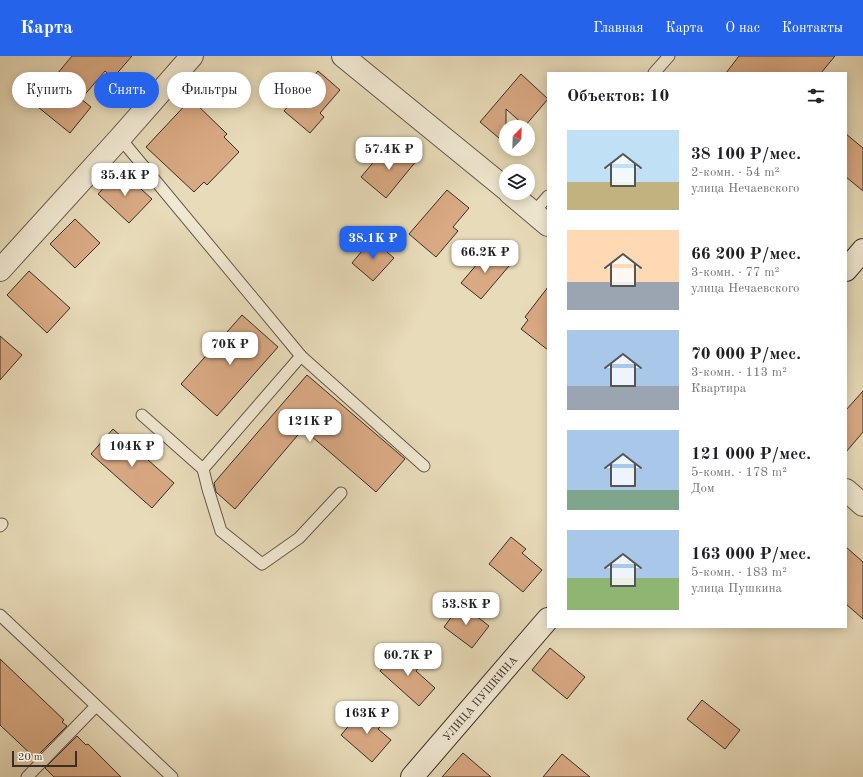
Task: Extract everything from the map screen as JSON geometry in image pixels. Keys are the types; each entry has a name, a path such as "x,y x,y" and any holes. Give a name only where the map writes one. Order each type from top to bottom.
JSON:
{"street":[{"path":"0,270 192,56"},
{"path":"342,56 499,183"},
{"path":"519,200 541,218"},
{"path":"847,269 863,250"},
{"path":"847,491 863,505"},
{"name":"УЛИЦА ПУШКИНА","path":"412,777 547,619"}],"lane":[{"path":"655,72 669,56"},
{"path":"120,138 301,356 424,466"},
{"path":"541,218 547,199"},
{"path":"203,469 301,356"},
{"path":"142,415 203,469 221,531 262,564 299,538 341,493"},
{"path":"0,615 172,777"},
{"path":"27,777 96,706"}],"building":[{"path":"72,56 132,56 118,72 94,72 94,84 86,93 86,72 59,72"},
{"path":"739,56 835,56 822,72 727,72"},
{"path":"521,74 547,98 547,100 530,120 518,120 506,109 506,120 499,120 499,138 480,122"},
{"path":"326,78 340,90 326,106"},
{"path":"86,103 91,107 70,133 39,108 86,108"},
{"path":"183,108 200,108 227,134 224,137 239,152 207,185 204,182 194,192 146,147"},
{"path":"287,108 324,108 320,113 324,117 310,133 284,111"},
{"path":"847,135 863,148 863,191 847,178"},
{"path":"398,145 417,160 386,198 361,177 382,152 387,157"},
{"path":"120,170 152,199 129,223 98,194"},
{"path":"447,190 469,208 453,227 458,231 436,257 409,234"},
{"path":"75,219 100,243 75,268 50,244"},
{"path":"372,239 394,258 373,281 352,263"},
{"path":"489,250 509,266 481,299 461,283"},
{"path":"29,271 70,308 47,333 7,295"},
{"path":"547,288 547,349 521,329 528,320 525,317"},
{"path":"242,315 278,347 217,416 181,384"},
{"path":"0,336 22,355 0,380"},
{"path":"307,375 405,459 376,492 303,429 235,509 216,492 214,483"},
{"path":"863,391 863,432 847,451 847,409"},
{"path":"113,429 174,483 152,508 91,454"},
{"path":"511,537 526,549 522,553 542,570 523,592 489,564"},
{"path":"847,548 863,562 863,619 847,605"},
{"path":"461,604 489,626 472,648 444,627"},
{"path":"401,648 420,666 416,671 435,688 419,706 380,671"},
{"path":"550,648 585,677 567,699 532,670"},
{"path":"0,659 64,720 62,722 67,726 35,758 0,725"},
{"path":"702,700 740,730 725,749 687,719"},
{"path":"364,708 383,724 378,729 391,740 372,762 341,735"},
{"path":"77,736 86,745 88,744 121,777 54,777 45,768"},
{"path":"463,753 491,777 442,777"},
{"path":"562,754 590,777 543,777"}]}
